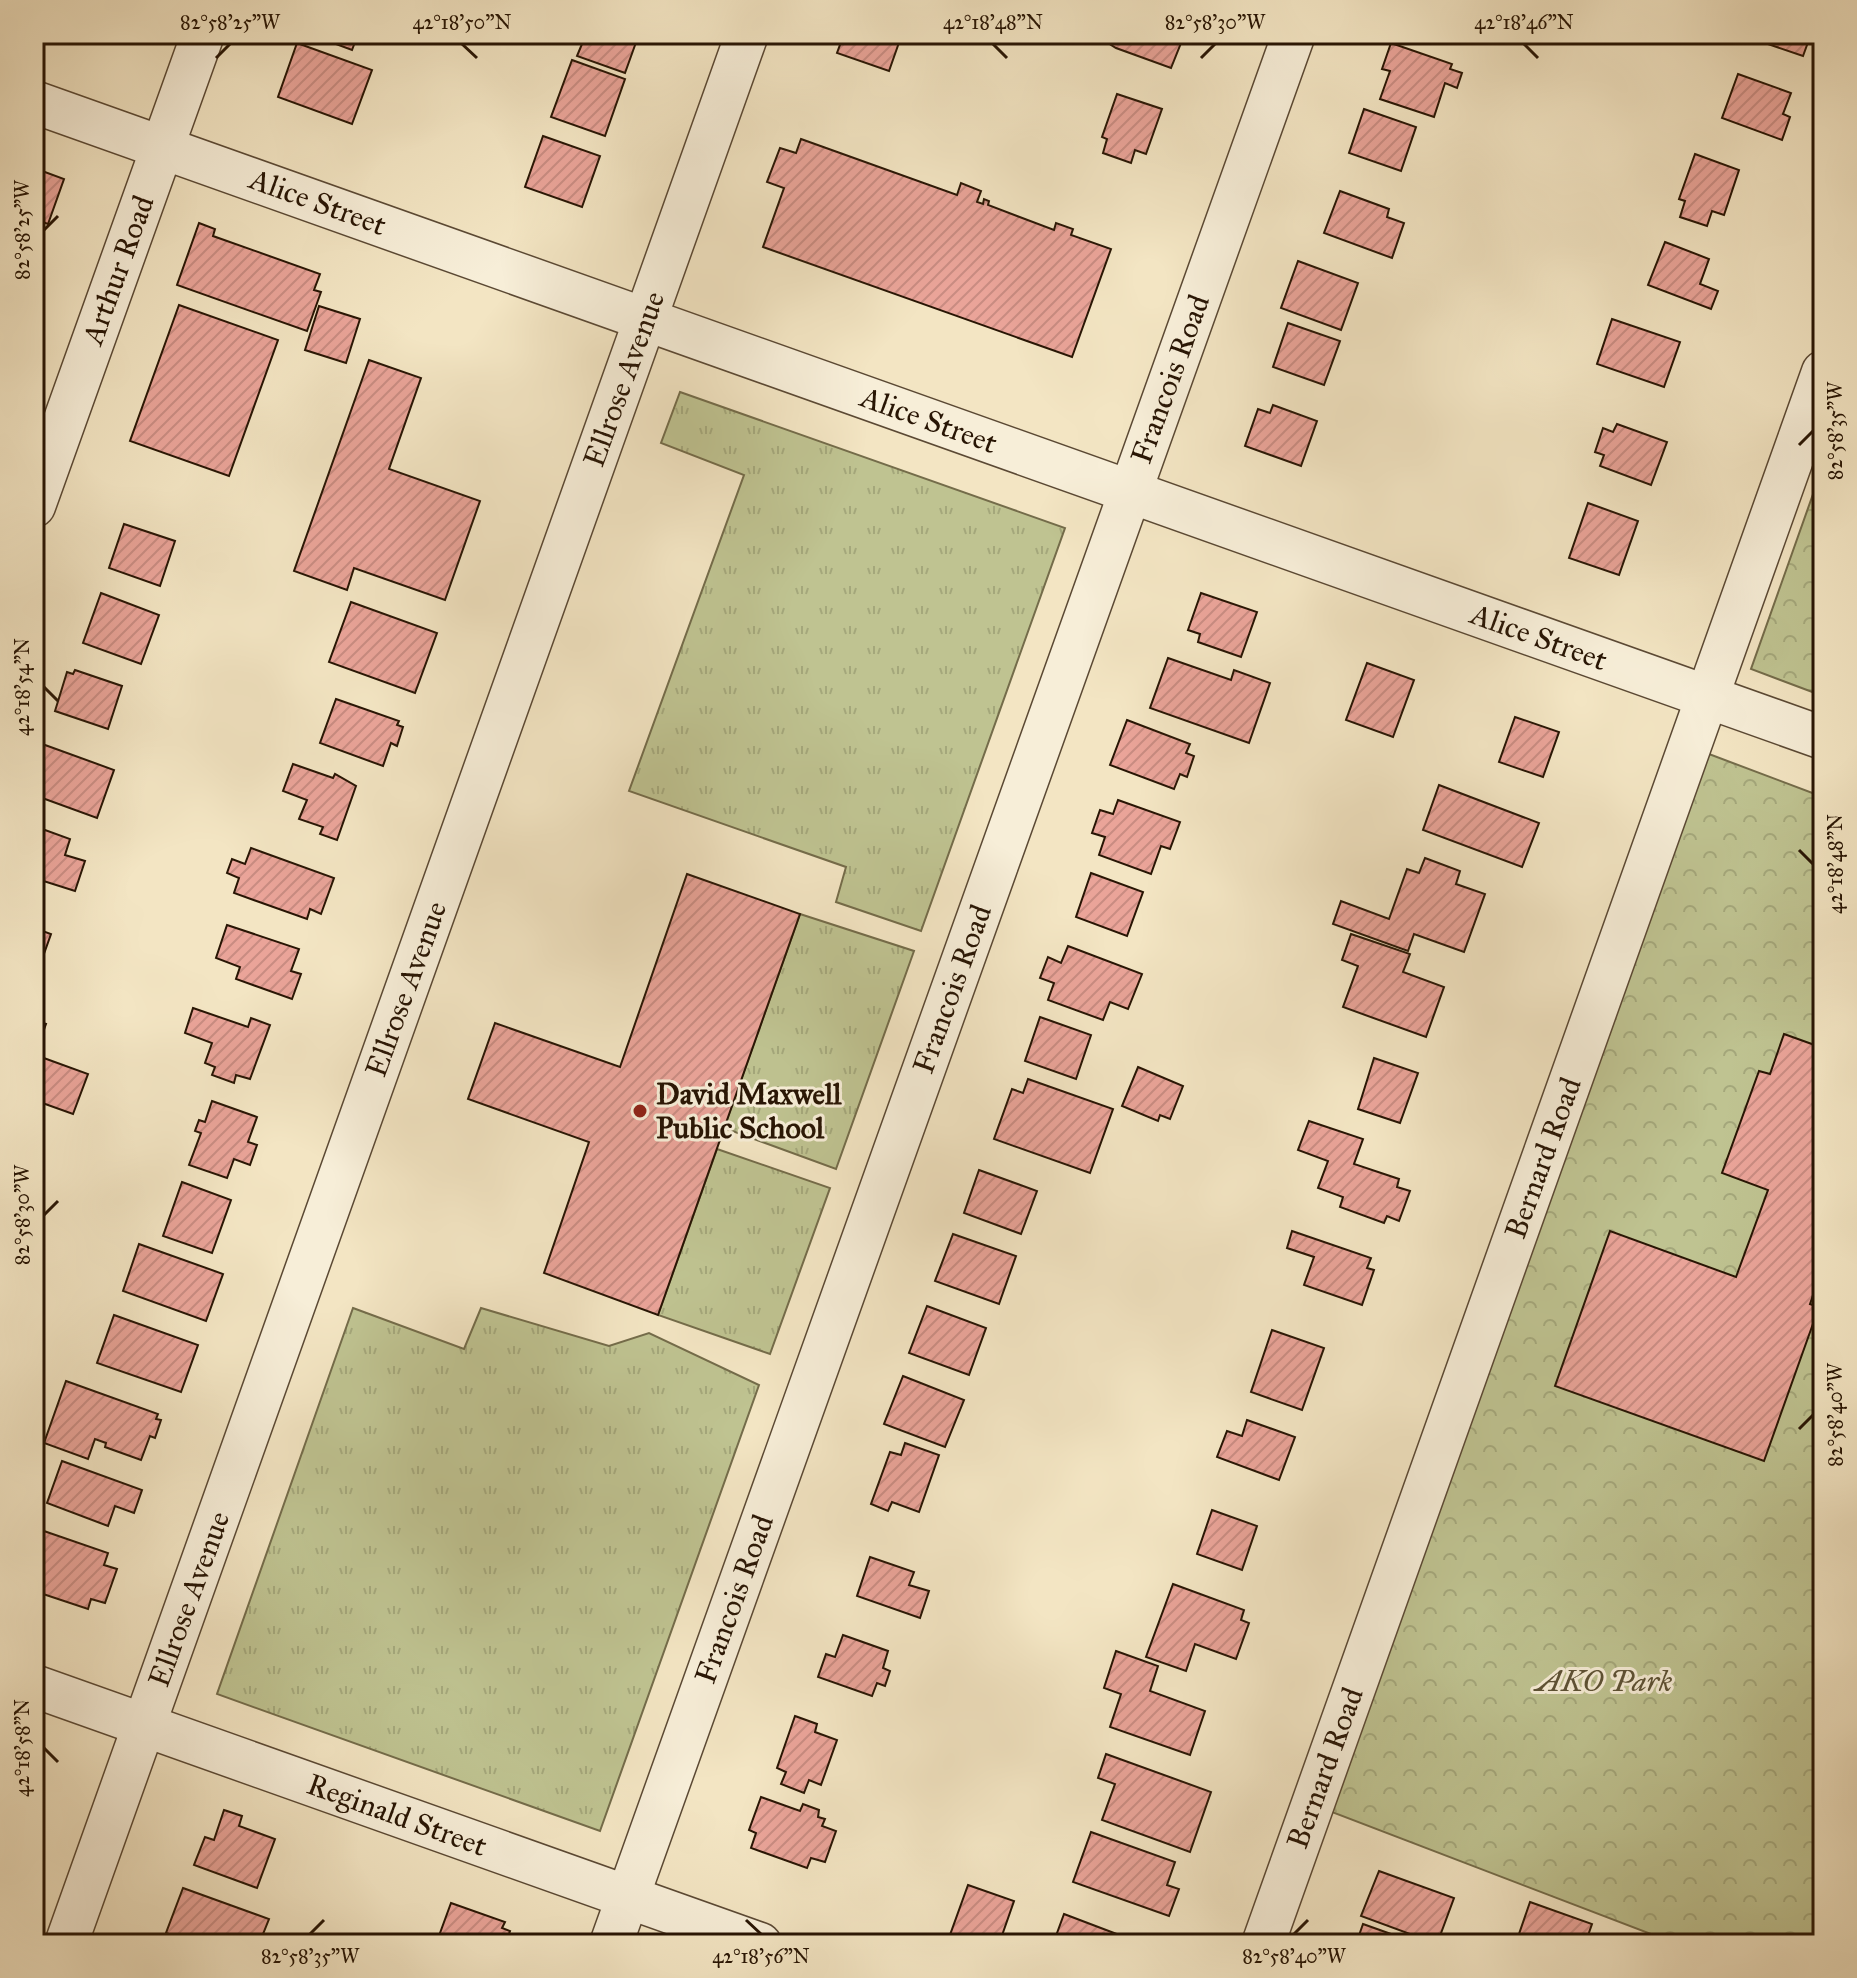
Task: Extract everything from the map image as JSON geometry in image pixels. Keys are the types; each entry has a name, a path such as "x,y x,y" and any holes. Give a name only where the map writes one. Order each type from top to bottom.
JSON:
{"street":[{"name":"Arthur Road","path":"34,506 203,34"},
{"name":"Ellrose Avenue","path":"66,1944 747,34"},
{"name":"Francois Road","path":"611,1944 1294,34"},
{"name":"Alice Street","path":"34,102 1823,738"},
{"name":"Bernard Road","path":"1263,1944 1823,372"},
{"name":"Reginald Street","path":"34,1686 760,1944"}],"green space":[{"path":"680,392 1065,528 921,931 836,902 846,867 629,791 744,475 661,443"},
{"path":"1823,466 1823,696 1751,669"},
{"name":"AKO Park","path":"1701,751 1823,797 1823,1944 1677,1944 1324,1809"},
{"path":"800,914 914,951 836,1169 724,1128"},
{"path":"717,1149 830,1188 770,1354 658,1315"},
{"path":"353,1308 464,1349 481,1308 609,1346 649,1333 759,1385 600,1831 217,1694"}],"building":[{"path":"309,34 358,34 352,50"},
{"path":"554,34 639,34 625,73 577,56 582,44"},
{"path":"844,34 902,34 889,71 837,53"},
{"path":"1102,34 1172,34 1171,39 1181,43 1171,68 1116,48 1100,38"},
{"path":"1755,34 1811,34 1803,56 1753,39"},
{"path":"297,43 372,70 352,124 278,97"},
{"path":"1391,43 1452,64 1450,69 1462,73 1457,88 1445,83 1434,117 1380,99 1390,71 1382,69"},
{"path":"572,60 625,79 605,136 551,117"},
{"path":"1738,74 1791,93 1783,114 1790,117 1782,140 1722,118"},
{"path":"1117,94 1162,109 1146,154 1135,150 1131,163 1103,153 1107,139 1102,137"},
{"path":"1364,109 1416,127 1401,171 1349,153"},
{"path":"543,136 600,156 582,207 525,187"},
{"path":"801,139 957,195 961,183 981,191 977,202 983,204 984,199 989,201 988,205 1054,230 1056,223 1073,229 1071,235 1111,249 1072,357 763,247 784,188 767,182 780,148 796,153"},
{"path":"1695,154 1739,170 1724,215 1712,211 1707,226 1680,217 1685,201 1679,199"},
{"path":"34,168 64,179 48,224 34,219"},
{"path":"1340,191 1389,209 1387,217 1404,223 1392,258 1324,233"},
{"path":"199,223 215,229 213,236 320,274 314,290 321,292 307,331 177,285"},
{"path":"1665,242 1709,259 1700,284 1718,291 1711,309 1648,285"},
{"path":"1298,261 1358,283 1341,330 1281,308"},
{"path":"179,305 278,340 229,476 130,441"},
{"path":"319,306 360,319 346,363 305,350"},
{"path":"1612,319 1680,342 1664,387 1597,364"},
{"path":"1288,323 1340,341 1324,385 1273,367"},
{"path":"369,360 421,378 389,469 480,501 445,600 354,568 347,590 294,571"},
{"path":"1273,405 1317,421 1301,466 1245,446 1258,409 1270,413"},
{"path":"1617,424 1667,442 1651,485 1600,466 1604,455 1595,452 1603,428 1613,432"},
{"path":"1588,503 1638,521 1619,575 1569,558"},
{"path":"124,524 175,541 160,586 109,568"},
{"path":"101,593 159,615 141,664 83,643"},
{"path":"1201,593 1257,612 1241,657 1198,642 1200,634 1188,630"},
{"path":"351,602 437,633 415,693 329,662"},
{"path":"1168,658 1231,680 1234,670 1270,683 1249,743 1150,708"},
{"path":"1367,663 1414,680 1393,737 1346,720"},
{"path":"75,670 122,686 108,729 55,711 67,672 73,674"},
{"path":"336,699 399,721 397,725 403,727 397,746 391,743 383,766 320,743"},
{"path":"1515,717 1559,732 1543,777 1499,762"},
{"path":"1127,720 1190,744 1186,753 1194,756 1187,777 1180,774 1174,789 1110,765"},
{"path":"34,741 114,770 97,818 34,795"},
{"path":"293,764 333,778 335,774 356,786 337,840 320,834 323,827 299,819 307,800 283,791"},
{"path":"1439,785 1539,823 1522,867 1423,830"},
{"path":"1118,800 1180,822 1170,849 1161,846 1151,874 1099,855 1105,837 1092,833 1100,810 1113,814"},
{"path":"34,826 70,839 65,855 85,861 75,891 34,878"},
{"path":"251,848 334,878 321,914 310,909 307,919 234,893 239,878 227,873 232,859 245,864"},
{"path":"1425,858 1460,871 1456,884 1485,894 1464,952 1414,934 1408,951 1333,924 1341,901 1389,919 1407,869 1419,873"},
{"path":"1091,873 1143,892 1127,936 1076,917"},
{"path":"687,874 800,914 658,1315 544,1273 589,1142 468,1099 495,1023 620,1067"},
{"path":"227,925 299,949 291,971 301,974 292,999 236,979 240,967 216,958"},
{"path":"34,928 51,934 35,979 34,978"},
{"path":"1351,934 1410,954 1403,972 1444,987 1426,1037 1343,1007 1358,966 1342,960"},
{"path":"1068,946 1142,974 1128,1009 1110,1002 1103,1020 1048,1000 1054,983 1040,978 1048,957 1061,963"},
{"path":"193,1008 248,1027 251,1018 270,1025 250,1079 236,1075 234,1083 212,1075 215,1067 205,1063 212,1043 185,1033"},
{"path":"1040,1017 1091,1035 1076,1079 1025,1061"},
{"path":"34,1020 46,1024 34,1058"},
{"path":"1784,1034 1823,1048 1823,1266 1810,1304 1819,1307 1764,1461 1555,1386 1610,1231 1736,1277 1768,1190 1722,1173 1759,1071 1770,1074"},
{"path":"41,1057 88,1074 73,1114 34,1100 34,1075"},
{"path":"1374,1058 1418,1073 1400,1123 1358,1109"},
{"path":"1138,1067 1183,1086 1170,1119 1160,1115 1158,1121 1122,1106"},
{"path":"1028,1079 1113,1109 1090,1173 994,1139 1012,1089 1023,1093"},
{"path":"212,1101 257,1117 248,1142 257,1145 250,1165 234,1159 227,1178 189,1165 201,1133 195,1131 199,1120 205,1122"},
{"path":"1309,1121 1363,1139 1354,1164 1399,1179 1397,1187 1410,1191 1399,1221 1387,1216 1384,1223 1340,1207 1343,1197 1318,1188 1328,1161 1298,1150"},
{"path":"979,1170 1037,1191 1021,1234 964,1213"},
{"path":"182,1182 231,1200 212,1253 163,1236"},
{"path":"1292,1231 1371,1258 1367,1268 1374,1270 1362,1305 1304,1285 1314,1257 1287,1248"},
{"path":"953,1234 1016,1256 999,1304 935,1281"},
{"path":"139,1244 223,1274 206,1321 123,1291"},
{"path":"927,1306 986,1328 969,1375 909,1353"},
{"path":"114,1315 198,1345 181,1392 97,1363"},
{"path":"1272,1330 1324,1348 1302,1410 1251,1392"},
{"path":"903,1376 964,1400 945,1447 884,1424"},
{"path":"66,1381 158,1414 156,1419 161,1420 155,1438 150,1436 141,1460 105,1447 106,1443 95,1439 88,1459 44,1443"},
{"path":"1247,1420 1295,1437 1279,1480 1217,1457 1227,1431 1242,1436"},
{"path":"905,1443 939,1455 919,1512 892,1502 888,1511 871,1504 890,1452 901,1455"},
{"path":"62,1461 142,1490 134,1513 115,1506 108,1526 47,1503"},
{"path":"1212,1510 1257,1526 1242,1570 1197,1554"},
{"path":"41,1530 108,1553 104,1565 117,1569 105,1603 91,1599 88,1609 34,1591 34,1538 38,1539"},
{"path":"870,1557 914,1572 909,1585 929,1591 920,1618 857,1596"},
{"path":"1173,1584 1244,1610 1241,1620 1249,1623 1236,1659 1195,1644 1186,1671 1146,1657"},
{"path":"843,1635 888,1651 883,1668 890,1671 885,1686 877,1683 872,1696 818,1677 826,1654 835,1657"},
{"path":"1116,1651 1158,1666 1150,1691 1205,1711 1190,1755 1110,1727 1121,1694 1104,1688"},
{"path":"795,1716 817,1724 815,1732 837,1740 821,1785 809,1780 804,1793 781,1784 786,1772 777,1768"},
{"path":"1106,1754 1211,1792 1190,1852 1102,1820 1115,1784 1098,1778"},
{"path":"761,1797 800,1811 803,1804 819,1810 818,1817 825,1819 822,1826 836,1831 825,1862 811,1858 807,1868 751,1848 756,1833 749,1830"},
{"path":"224,1810 242,1816 239,1826 275,1839 257,1888 194,1865 205,1837 214,1840"},
{"path":"1091,1832 1175,1862 1167,1885 1179,1889 1169,1916 1073,1882"},
{"path":"1379,1871 1454,1898 1437,1944 1361,1916"},
{"path":"968,1885 1014,1901 999,1944 976,1944 950,1935"},
{"path":"183,1888 269,1919 259,1944 198,1944 166,1933"},
{"path":"1530,1902 1592,1924 1585,1944 1567,1940 1566,1944 1545,1944 1519,1934"},
{"path":"451,1903 505,1922 502,1928 510,1931 507,1939 500,1936 497,1944 436,1944"},
{"path":"1064,1914 1143,1944 1053,1944"},
{"path":"1363,1924 1419,1944 1356,1944"}],"place":[{"name":"David Maxwell Public School","path":"640,1111"}]}
